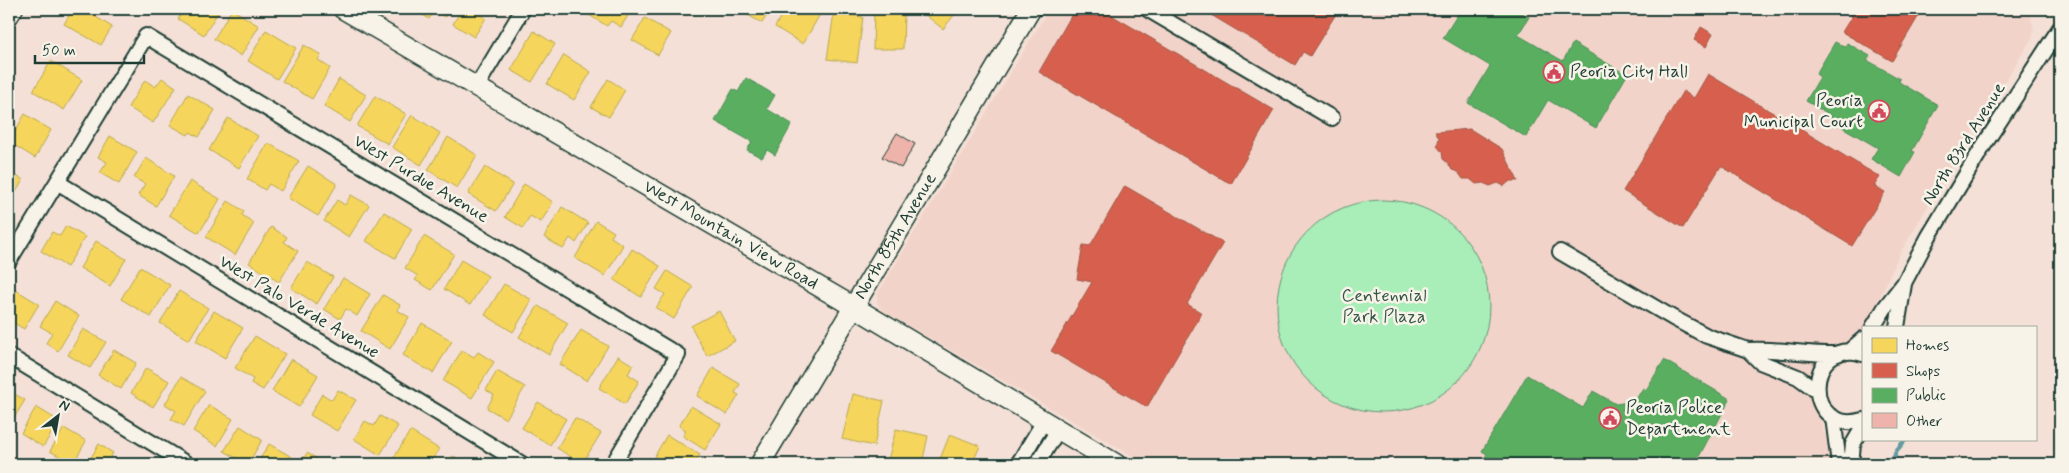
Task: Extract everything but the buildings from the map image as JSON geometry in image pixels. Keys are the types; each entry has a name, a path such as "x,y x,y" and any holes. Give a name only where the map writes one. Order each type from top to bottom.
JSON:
{"street":[{"path":"9,15 13,9"},
{"name":"West Mountain View Road","path":"343,9 854,307 1116,464"},
{"path":"477,86 523,9"},
{"name":"North 85th Avenue","path":"760,464 1031,9"},
{"path":"1147,9 1332,118"},
{"name":"North 83rd Avenue","path":"1874,326 1904,283 1925,243 1980,152 2060,28"},
{"name":"West Purdue Avenue","path":"57,182 146,36 678,355 613,464"},
{"path":"9,261 57,182"},
{"name":"West Palo Verde Avenue","path":"57,182 522,464"},
{"path":"1560,252 1672,318 1708,336 1748,350 1767,349 1805,353 1862,354"},
{"name":"North 83rd Avenue","path":"1897,326 1904,283"},
{"path":"1862,340 1843,353 1829,359 1821,368 1817,378 1816,390 1824,410 1833,417 1851,422 1862,420"},
{"path":"1748,350 1760,362 1798,378 1816,390"},
{"path":"9,356 188,464"},
{"path":"1833,417 1838,464"},
{"path":"1018,464 1051,426"},
{"path":"1037,464 1051,426"},
{"path":"1852,464 1854,444 1862,428"}],"shaded area":[{"path":"1049,9 2023,9 2030,15 2034,30 2032,38 1940,185 1899,255 1870,318 1864,326 1862,326 1859,334 1851,341 1838,347 1823,348 1814,367 1811,382 1812,396 1826,438 1831,464 1146,464 883,311 877,303 878,293"}],"green space":[{"name":"Centennial Park Plaza","path":"1383,200 1414,205 1442,218 1458,231 1471,247 1484,275 1489,306 1484,337 1471,365 1458,381 1442,394 1414,407 1383,412 1352,407 1324,394 1308,381 1295,365 1282,337 1277,306 1282,275 1295,247 1308,231 1324,218 1352,205"}],"waterway":[{"path":"1892,464 1896,451 1905,440"}],"place":[{"name":"Peoria City Hall","path":"1554,72"},
{"name":"Peoria Municipal Court","path":"1879,111"},
{"name":"Peoria Police Department","path":"1610,418"}]}
